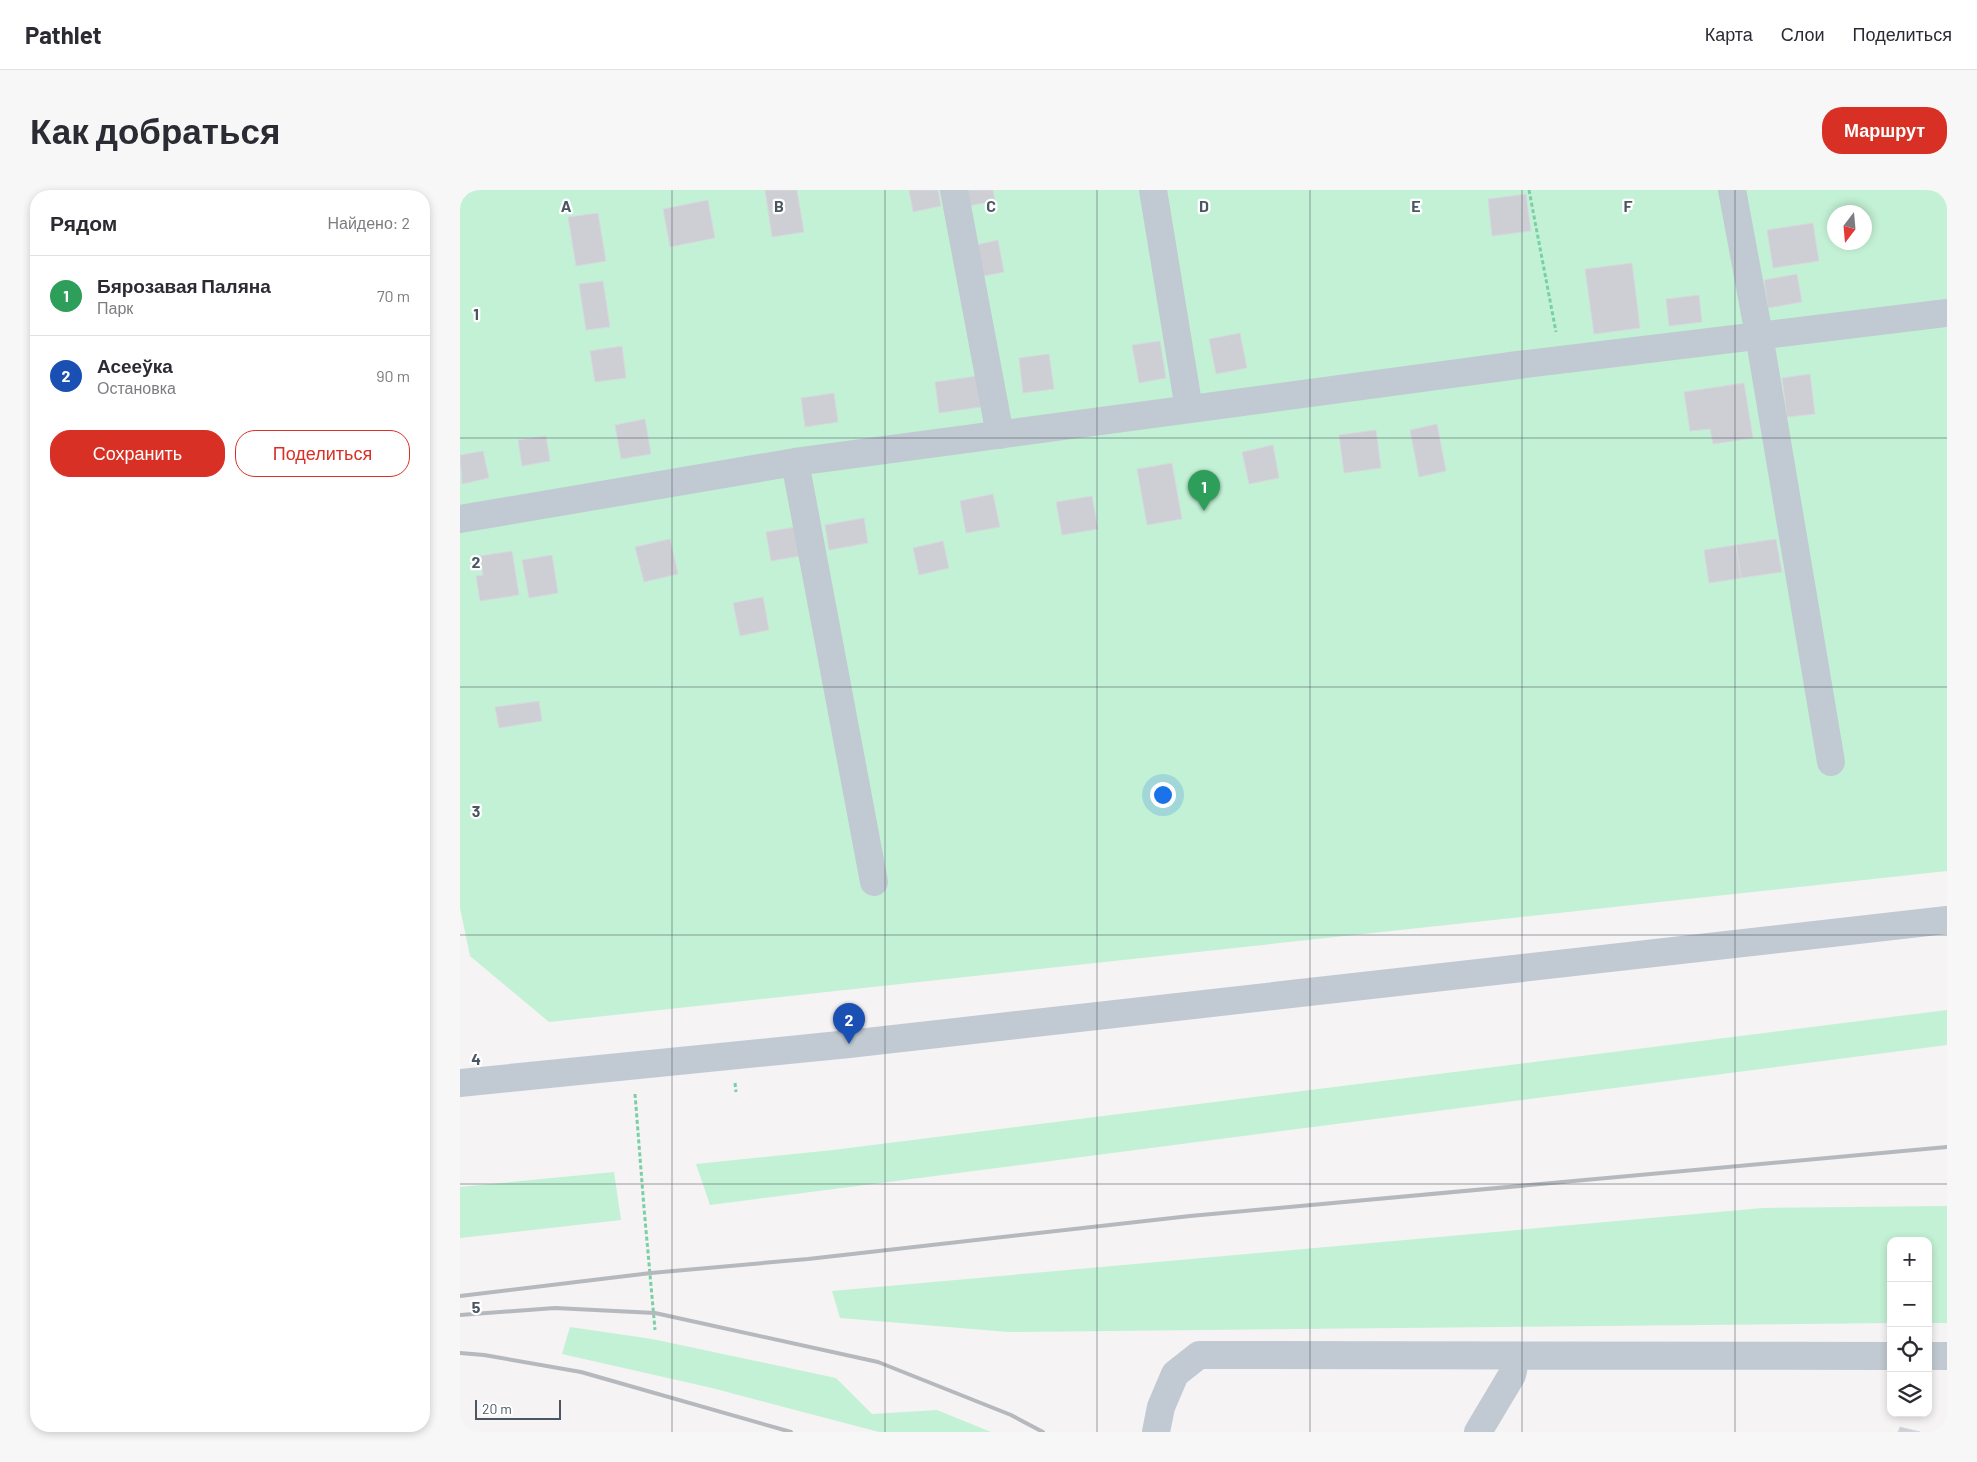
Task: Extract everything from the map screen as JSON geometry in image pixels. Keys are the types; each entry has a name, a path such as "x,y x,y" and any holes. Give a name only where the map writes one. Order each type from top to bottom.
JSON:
{"street":[{"path":"954,190 1000,435"},
{"path":"1153,190 1189,409"},
{"path":"1732,190 1832,762"},
{"path":"460,519 795,462 1562,360 1947,313"},
{"path":"795,462 874,882"},
{"path":"460,1083 839,1045 1947,920"},
{"path":"1156,1432 1161,1407 1175,1374 1199,1355 1516,1357 1887,1356"},
{"path":"1932,1356 1947,1356"},
{"path":"1478,1432 1512,1375 1516,1357"}],"path":[{"path":"1529,190 1562,360"},
{"path":"633,1066 656,1330"}],"green space":[{"path":"460,190 1947,190 1947,871 549,1022 470,956 460,908"},
{"path":"1947,1010 1947,1045 710,1205 696,1164 833,1150"},
{"path":"614,1172 621,1220 460,1238 460,1187"},
{"path":"1947,1206 1947,1323 1932,1323 1932,1237 1887,1237 1887,1323 1008,1332 840,1318 832,1291 1763,1208"},
{"path":"570,1327 652,1339 836,1378 872,1414 937,1410 991,1432 879,1432 712,1388 562,1354"}],"building":[{"path":"765,190 797,190 804,232 772,237"},
{"path":"909,190 938,190 941,206 913,212"},
{"path":"960,190 993,190 995,201 963,207"},
{"path":"1526,194 1531,231 1492,236 1488,199"},
{"path":"708,200 715,238 670,247 663,209"},
{"path":"598,213 606,261 576,266 568,217"},
{"path":"1813,223 1819,261 1773,268 1767,230"},
{"path":"998,240 1004,272 979,277 972,246"},
{"path":"1632,263 1640,328 1594,334 1585,269"},
{"path":"1797,274 1802,302 1768,308 1764,280"},
{"path":"603,281 610,327 586,330 579,284"},
{"path":"1699,295 1702,322 1669,326 1666,299"},
{"path":"1240,333 1247,368 1216,374 1209,339"},
{"path":"1160,341 1166,378 1139,383 1132,345"},
{"path":"622,346 626,378 595,382 590,351"},
{"path":"1049,354 1054,389 1023,393 1019,358"},
{"path":"1810,374 1815,414 1787,417 1782,378"},
{"path":"977,376 981,407 939,413 935,382"},
{"path":"1744,383 1753,438 1713,444 1710,429 1690,431 1684,392"},
{"path":"834,393 838,422 805,427 801,398"},
{"path":"645,419 651,454 621,459 615,425"},
{"path":"1437,424 1446,471 1419,477 1410,430"},
{"path":"1376,430 1381,468 1344,473 1339,435"},
{"path":"546,436 550,461 522,466 518,440"},
{"path":"1273,445 1279,478 1249,484 1242,452"},
{"path":"483,451 489,478 462,484 460,455"},
{"path":"1172,463 1182,519 1147,525 1137,469"},
{"path":"993,494 1000,527 966,533 960,501"},
{"path":"1092,496 1098,529 1062,535 1056,502"},
{"path":"864,518 868,543 829,550 825,525"},
{"path":"801,526 806,555 771,561 766,532"},
{"path":"670,539 678,574 644,582 635,547"},
{"path":"1776,539 1782,572 1741,578 1736,545"},
{"path":"943,541 949,568 919,575 913,548"},
{"path":"1736,545 1741,578 1709,583 1704,550"},
{"path":"512,551 519,595 480,601 476,576 483,575 480,556"},
{"path":"552,555 558,593 529,598 522,560"},
{"path":"763,597 769,630 740,636 733,603"},
{"path":"539,701 542,721 499,728 495,707"},
{"path":"1900,1427 1920,1432 1898,1432"}],"railway":[{"path":"460,1296 651,1273 808,1259 1190,1216 1947,1147"},
{"path":"460,1315 555,1308 655,1313 878,1362 1011,1415 1043,1432"},
{"path":"460,1353 484,1355 581,1372 791,1432"}],"place":[{"name":"Бярозавая Паляна","path":"1204,511"},
{"name":"Асееўка","path":"849,1044"}]}
